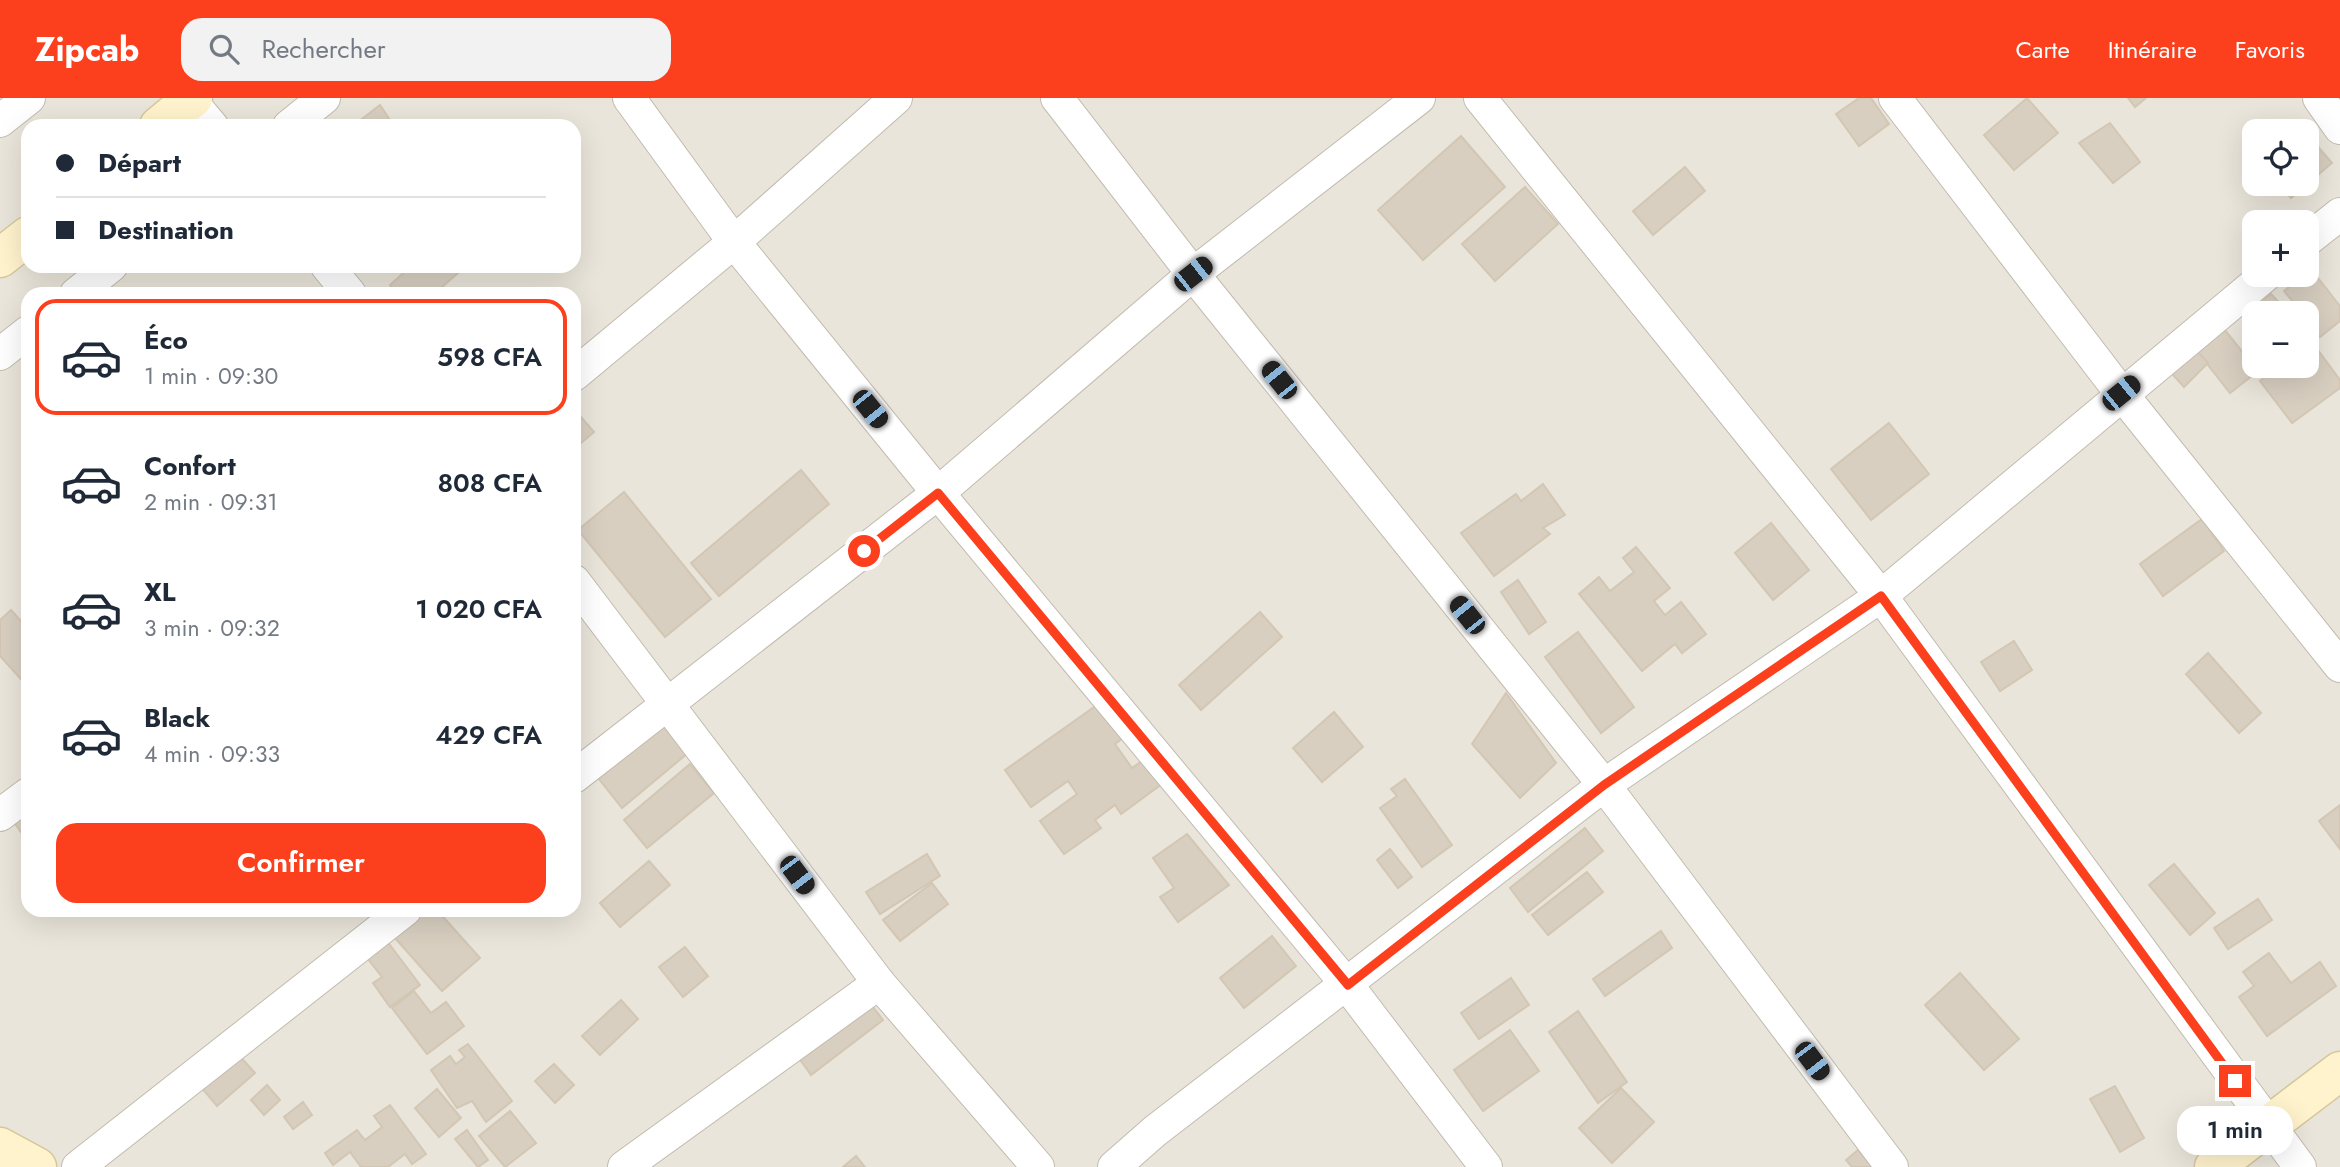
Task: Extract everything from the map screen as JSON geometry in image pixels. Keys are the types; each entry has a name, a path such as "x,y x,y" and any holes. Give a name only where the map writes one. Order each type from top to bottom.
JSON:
{"main road":[{"path":"174,119 198,108"},
{"path":"0,258 21,242"},
{"path":"2214,1167 2340,1071"}],"street":[{"path":"0,121 29,98"},
{"path":"298,119 324,98"},
{"path":"629,98 734,242 938,493 1348,985 1486,1167"},
{"path":"581,368 734,242 896,98"},
{"path":"1056,98 1193,274 1604,785 1892,1167"},
{"path":"581,772 938,493 1193,274 1419,98"},
{"path":"1480,98 1881,596 2300,1167"},
{"path":"1895,98 2121,393 2340,666"},
{"path":"2319,98 2340,128"},
{"path":"2319,231 2340,214"},
{"path":"85,287 102,273"},
{"path":"332,273 344,287"},
{"path":"1114,1167 1155,1131 1348,985 1604,785 1881,596 2251,287"},
{"path":"0,354 21,338"},
{"path":"581,590 879,983 1038,1167"},
{"path":"0,815 21,799"},
{"path":"78,1167 396,917"},
{"path":"624,1167 879,983"}],"shaded area":[{"path":"0,98 2340,98 2340,1167 0,1167"}],"building":[{"path":"1859,98 1871,98 1889,124 1859,146 1836,114"},
{"path":"2027,98 2058,133 2014,170 1984,135"},
{"path":"2128,98 2146,98 2135,107"},
{"path":"380,105 389,119 362,119"},
{"path":"2110,123 2140,162 2113,183 2079,143"},
{"path":"1461,136 1505,187 1423,260 1378,210"},
{"path":"2319,148 2332,163 2319,174"},
{"path":"1685,167 1705,191 1653,235 1633,211"},
{"path":"1525,187 1558,224 1495,281 1462,244"},
{"path":"403,273 458,273 442,287 390,285"},
{"path":"2319,279 2340,306 2340,321 2320,337 2319,301 2292,301 2284,291 2289,287 2319,287"},
{"path":"2271,294 2278,301 2263,301"},
{"path":"2220,324 2242,351 2242,378 2249,378 2230,393 2193,346"},
{"path":"2190,343 2208,363 2184,387 2165,366"},
{"path":"2319,352 2340,380 2340,388 2292,423 2260,381 2264,378 2319,378"},
{"path":"581,417 594,432 581,443"},
{"path":"1889,423 1929,474 1871,520 1831,469"},
{"path":"801,470 829,504 719,596 691,563"},
{"path":"1543,484 1565,515 1543,528 1550,534 1494,576 1461,533 1516,494 1521,501"},
{"path":"624,492 711,599 665,637 581,534 581,528"},
{"path":"2202,519 2224,551 2163,596 2140,564"},
{"path":"1771,523 1809,570 1773,600 1735,553"},
{"path":"1636,547 1670,588 1654,601 1665,615 1681,602 1706,634 1682,653 1675,644 1642,671 1579,594 1599,577 1610,591 1634,572 1623,558"},
{"path":"1518,580 1546,622 1529,634 1501,592"},
{"path":"11,610 21,621 21,679 0,656 0,620"},
{"path":"1260,612 1282,637 1201,710 1179,685"},
{"path":"1578,632 1634,707 1601,733 1545,657"},
{"path":"2014,641 2032,670 2000,691 1981,662"},
{"path":"2208,653 2261,713 2239,733 2186,674"},
{"path":"1506,693 1556,763 1520,798 1472,744"},
{"path":"1107,698 1131,732 1115,744 1132,768 1149,756 1166,781 1121,814 1115,805 1095,820 1101,828 1064,854 1040,821 1077,794 1068,781 1031,807 1005,770"},
{"path":"1334,712 1363,747 1322,782 1293,748"},
{"path":"655,714 688,753 622,808 591,769"},
{"path":"690,764 714,793 647,848 624,820"},
{"path":"1405,779 1452,845 1422,867 1380,808 1397,796 1391,789"},
{"path":"21,804 21,832 8,814"},
{"path":"2340,805 2340,849 2319,821"},
{"path":"1585,828 1603,851 1528,912 1510,888"},
{"path":"1187,834 1229,885 1178,922 1160,897 1174,888 1153,858"},
{"path":"1390,849 1412,877 1398,888 1377,860"},
{"path":"927,854 940,876 880,914 866,892"},
{"path":"649,861 670,885 620,927 600,903"},
{"path":"2174,864 2215,913 2190,935 2149,885"},
{"path":"1587,872 1603,892 1548,935 1532,915"},
{"path":"932,883 948,904 900,941 883,920"},
{"path":"2258,899 2272,920 2228,949 2214,928"},
{"path":"384,917 443,917 480,958 442,991 380,921"},
{"path":"1661,931 1672,948 1605,996 1593,979"},
{"path":"381,933 420,985 390,1007 373,983 382,977 360,949"},
{"path":"1272,936 1296,966 1244,1008 1220,978"},
{"path":"685,947 708,976 683,997 659,967"},
{"path":"2269,953 2291,983 2320,962 2336,986 2267,1036 2239,997 2254,986 2243,972"},
{"path":"1960,973 2019,1039 1984,1070 1925,1005"},
{"path":"1511,978 1529,1005 1479,1039 1461,1013"},
{"path":"414,991 431,1013 446,1002 464,1026 427,1054 392,1008"},
{"path":"866,998 883,1020 811,1075 794,1051"},
{"path":"621,1000 638,1019 600,1055 582,1036"},
{"path":"1578,1011 1627,1082 1598,1103 1549,1032"},
{"path":"1510,1030 1539,1071 1483,1111 1454,1070"},
{"path":"226,1041 255,1073 217,1106 200,1086"},
{"path":"468,1044 512,1101 486,1122 472,1101 457,1108 431,1070 450,1056 456,1064 465,1057 459,1050"},
{"path":"554,1064 574,1085 555,1103 535,1081"},
{"path":"267,1085 280,1100 264,1115 251,1100"},
{"path":"2115,1086 2144,1138 2120,1152 2090,1099"},
{"path":"1621,1088 1654,1122 1612,1163 1579,1128"},
{"path":"437,1089 461,1118 439,1137 415,1108"},
{"path":"303,1102 312,1115 293,1129 284,1117"},
{"path":"390,1105 426,1154 412,1164 405,1154 388,1167 361,1167 350,1152 333,1165 325,1153 357,1130 365,1140 382,1127 374,1116"},
{"path":"510,1111 536,1143 505,1167 479,1136"},
{"path":"467,1130 488,1160 478,1167 455,1139"},
{"path":"1858,1150 1873,1167 1852,1167 1846,1160"},
{"path":"856,1156 865,1167 843,1167"}],"route":[{"path":"864,551 938,493 1348,985 1604,785 1881,596 2235,1081"}]}
